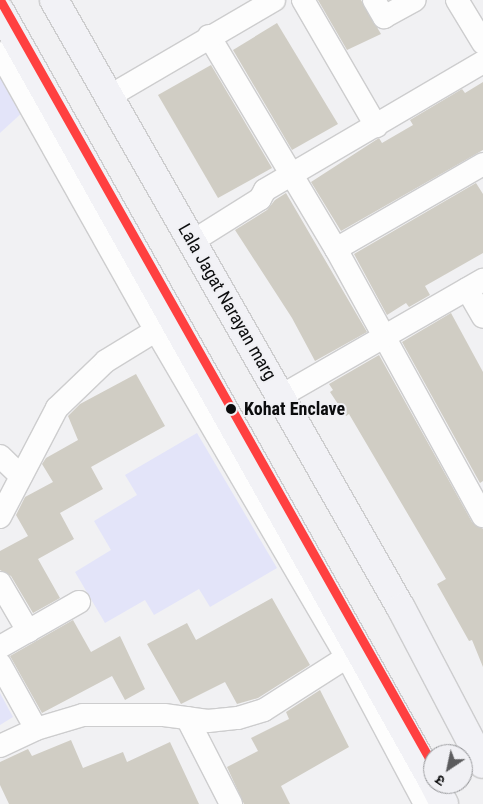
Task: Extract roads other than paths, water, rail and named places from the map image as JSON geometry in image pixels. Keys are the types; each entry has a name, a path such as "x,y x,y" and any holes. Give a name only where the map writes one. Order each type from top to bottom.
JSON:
{"main road":[{"name":"Lala Jagat Narayan marg","path":"54,0 401,608 481,757"},
{"path":"0,11 165,324 354,654 423,767"}],"street":[{"path":"110,96 274,0"},
{"path":"303,0 376,126"},
{"path":"374,0 384,17 415,0"},
{"path":"457,0 483,43"},
{"path":"210,36 290,175 336,248 483,516"},
{"path":"0,53 165,324 106,361 57,408 0,517"},
{"path":"189,234 255,189 265,190 483,62"},
{"path":"336,248 483,164"},
{"path":"281,396 475,284 483,316"},
{"path":"0,456 22,476"},
{"path":"0,583 28,631"},
{"path":"0,647 79,602"},
{"path":"0,746 36,730 83,715 186,718 208,721 238,718 264,710 354,654 425,804"},
{"path":"0,664 36,730"},
{"path":"186,718 231,804"}],"place":[{"name":"Kohat Enclave","path":"231,409"}]}
